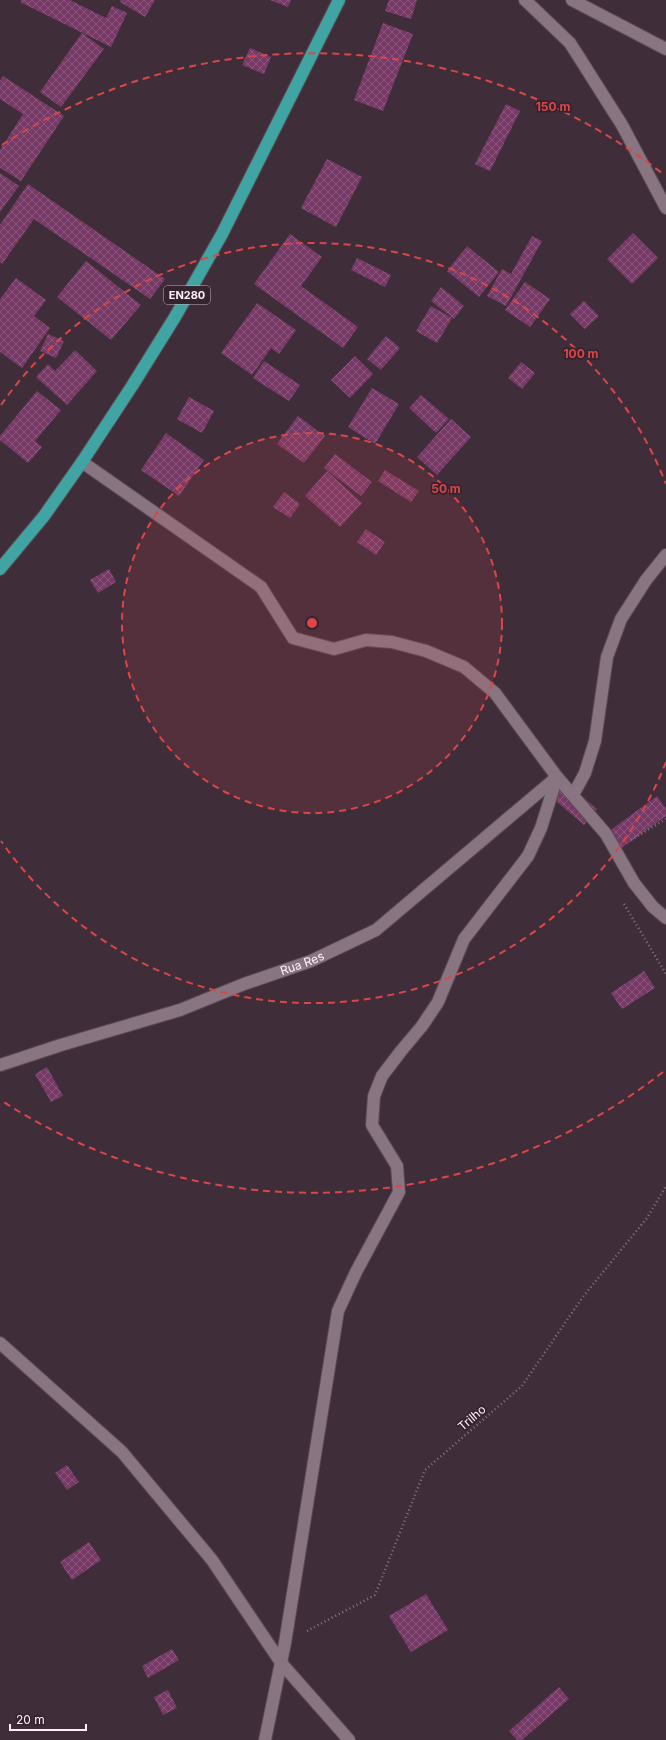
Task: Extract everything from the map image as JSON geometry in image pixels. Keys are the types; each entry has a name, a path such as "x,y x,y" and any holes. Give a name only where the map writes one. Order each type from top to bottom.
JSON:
{"main road":[{"name":"EN280","path":"0,569 44,516 82,462 175,317 218,241 339,0"}],"street":[{"path":"525,0 570,43 622,125 666,208"},
{"path":"572,0 666,48"},
{"path":"82,462 261,587 293,638 334,649 366,640 392,642 426,651 464,667 495,692 557,777 606,834 634,884 653,907 666,918"},
{"path":"573,795 585,773 595,741 607,657 621,619 646,580 666,555"},
{"path":"265,1740 282,1664 338,1311 356,1272 399,1192 397,1166 372,1125 374,1096 382,1076 400,1051 422,1026 438,1002 464,939 528,856 541,828 557,777"},
{"name":"Rua Res","path":"0,1065 61,1044 180,1010 244,984 311,961 376,930 557,777"},
{"path":"0,1343 122,1452 212,1560 282,1664 348,1740"}],"path":[{"name":"Trilho","path":"285,1643 375,1596 425,1470 522,1386 582,1298 647,1218 666,1186"}],"building":[{"path":"21,0 70,0 106,18 112,6 127,13 111,47 20,2"},
{"path":"121,0 155,0 145,17 120,2"},
{"path":"270,0 291,0 288,7"},
{"path":"389,0 417,0 411,19 385,11"},
{"path":"383,23 413,34 383,111 354,100"},
{"path":"82,33 104,49 61,107 40,92"},
{"path":"250,48 271,57 264,74 242,65"},
{"path":"3,76 64,116 21,181 0,168 0,150 23,114 0,99 0,81"},
{"path":"506,104 520,111 490,171 475,164"},
{"path":"327,159 362,177 336,227 301,208"},
{"path":"0,173 19,186 0,212"},
{"path":"28,184 165,279 150,299 34,219 2,264 0,262 0,225"},
{"path":"633,233 658,258 632,284 607,259"},
{"path":"290,234 322,257 301,286 358,327 343,348 254,284"},
{"path":"532,236 542,241 506,306 487,296 502,269 511,274"},
{"path":"467,246 499,272 479,297 447,271"},
{"path":"357,258 391,275 385,287 351,270"},
{"path":"86,261 141,305 111,340 57,297"},
{"path":"16,278 46,300 34,316 50,328 22,368 0,352 0,299"},
{"path":"525,282 550,299 530,327 505,310"},
{"path":"441,287 464,306 454,319 431,301"},
{"path":"584,301 599,316 585,329 570,314"},
{"path":"257,303 296,330 279,354 271,348 252,375 221,353"},
{"path":"431,306 452,318 437,343 416,331"},
{"path":"48,334 64,341 56,358 40,351"},
{"path":"386,336 400,348 381,370 367,359"},
{"path":"75,350 97,371 67,405 36,377 48,364 55,371"},
{"path":"355,356 373,374 350,398 331,380"},
{"path":"264,361 300,385 289,401 253,378"},
{"path":"521,362 535,373 522,389 508,378"},
{"path":"372,388 399,404 375,444 348,427"},
{"path":"37,391 61,410 35,441 42,447 28,463 0,440 0,436"},
{"path":"421,395 449,419 436,433 409,408"},
{"path":"189,397 214,411 202,433 177,419"},
{"path":"298,416 325,436 304,463 277,444"},
{"path":"451,419 471,437 437,475 417,457"},
{"path":"166,433 204,460 179,496 141,470"},
{"path":"335,454 372,482 361,496 324,468"},
{"path":"385,470 419,491 411,502 378,481"},
{"path":"327,471 362,503 340,527 305,496"},
{"path":"284,492 300,504 290,518 273,507"},
{"path":"366,529 385,542 376,555 357,542"},
{"path":"109,569 116,582 98,593 90,580"},
{"path":"562,779 597,809 584,825 549,795"},
{"path":"657,796 666,809 666,816 616,852 604,835"},
{"path":"644,971 655,988 622,1009 611,993"},
{"path":"47,1067 63,1096 51,1102 35,1074"},
{"path":"67,1465 79,1482 67,1490 55,1473"},
{"path":"89,1542 101,1560 72,1580 60,1562"},
{"path":"426,1594 448,1630 411,1652 389,1616"},
{"path":"172,1649 179,1660 148,1678 142,1666"},
{"path":"559,1687 569,1699 522,1740 517,1740 509,1731"},
{"path":"168,1690 177,1708 163,1715 154,1697"}]}
